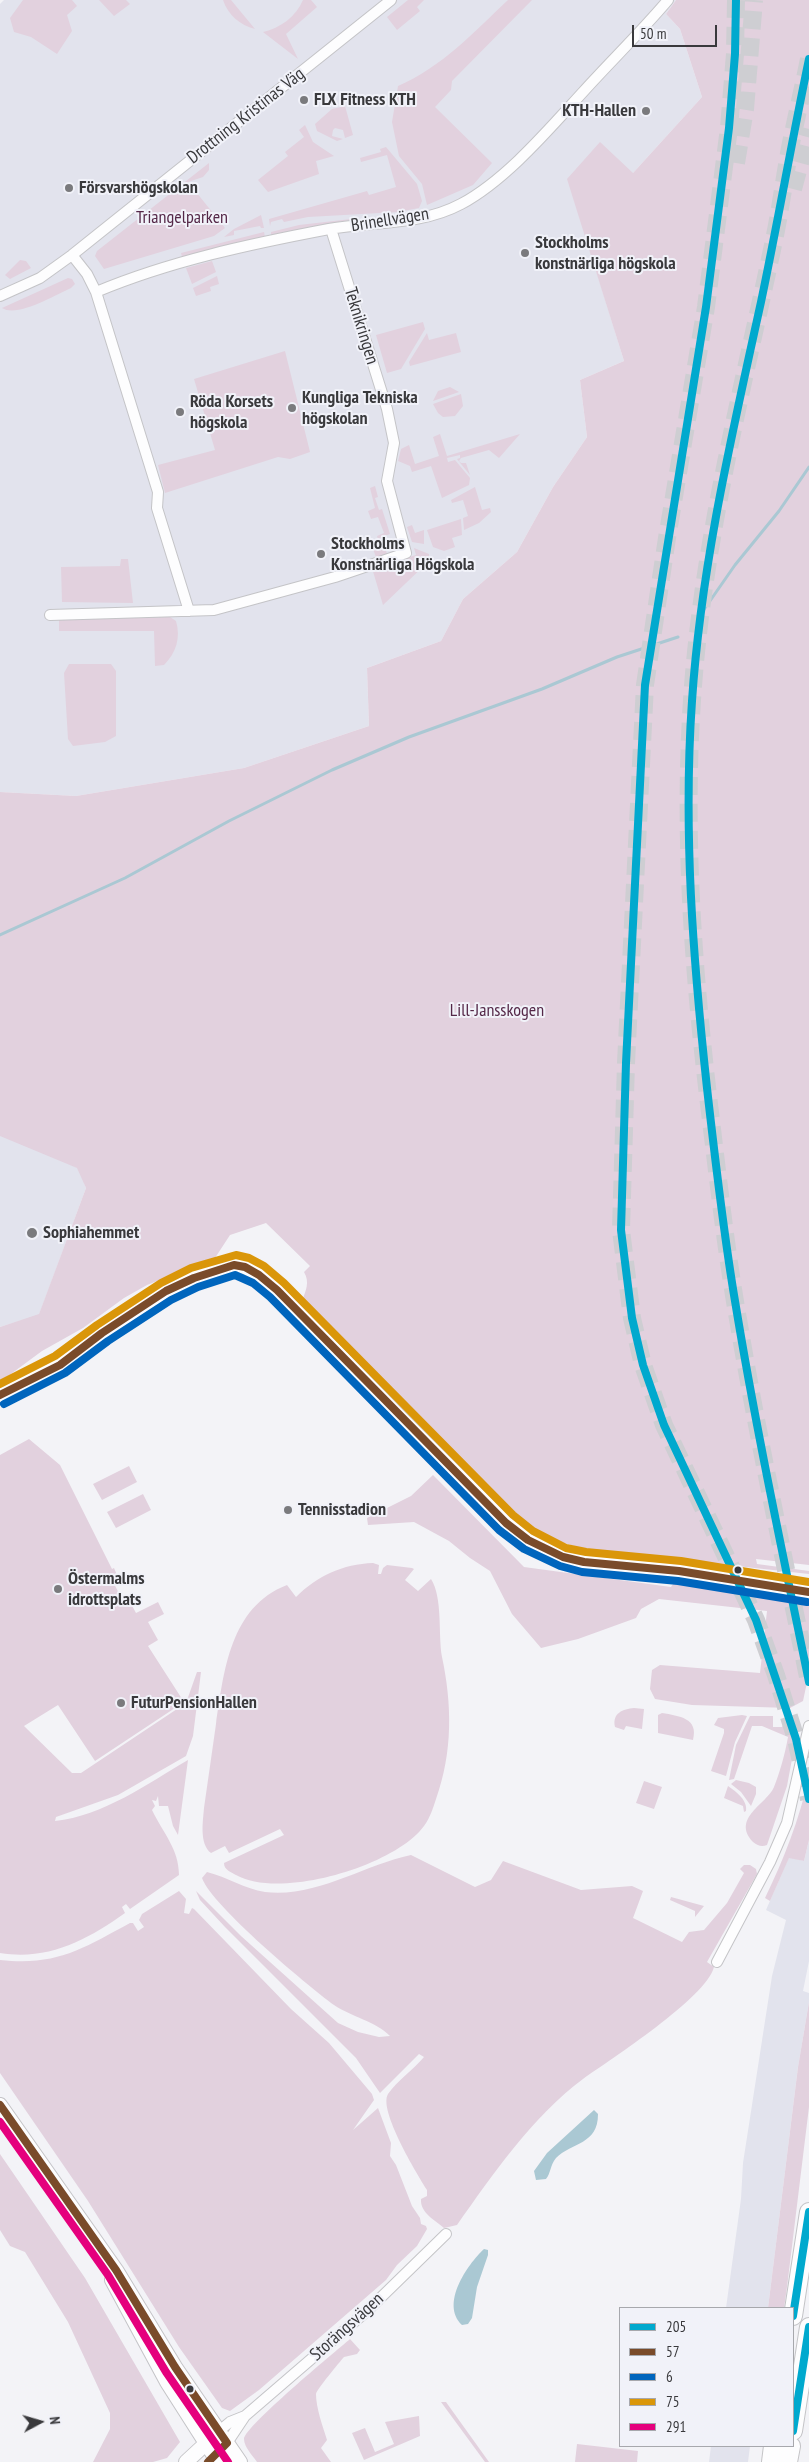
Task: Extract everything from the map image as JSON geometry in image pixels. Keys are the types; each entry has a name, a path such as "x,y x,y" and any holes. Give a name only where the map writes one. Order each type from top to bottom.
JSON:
{"highway":[{"path":"794,2310 809,2212"},
{"path":"794,2424 809,2327"},
{"path":"770,2462 773,2447"},
{"path":"788,2462 791,2447"}],"street":[{"name":"Drottning Kristinas Väg","path":"0,296 40,278 72,255 392,0"},
{"name":"Brinellvägen","path":"96,292 177,264 331,229 405,221 427,216 461,204 480,192 532,147 668,0"},
{"name":"Teknikringen","path":"50,615 189,612 221,609 273,596 406,553 387,481 394,443 387,409 331,229"},
{"path":"72,255 87,274 96,292 158,492 157,508 189,612"},
{"path":"0,1395 60,1365 102,1333 166,1291 194,1278 223,1268 234,1265 245,1267 259,1275 277,1290 506,1523 528,1540 563,1557 584,1562 680,1571 809,1592"},
{"path":"717,1962 770,1862 787,1823 809,1726"},
{"path":"0,2105 116,2270 175,2367 240,2462"},
{"path":"0,2119 106,2271 167,2382 214,2460"},
{"name":"Storängsvägen","path":"223,2438 245,2416 367,2311 446,2234"},
{"path":"186,2462 206,2444 223,2438"},
{"path":"214,2460 223,2438"}],"shaded area":[{"name":"Kungliga Tekniska högskolan","path":"4,0 676,0 666,14 680,29 702,97 633,173 568,179 624,361 580,380 587,437 553,487 517,552 463,599 441,641 367,668 369,726 244,768 76,796 0,792 0,4"},
{"name":"Sophiahemmet","path":"0,1135 88,1172 84,1183 86,1188 39,1315 0,1327"},
{"path":"809,1840 809,1961 803,1991 809,1993 809,2002 798,2067 768,2307 726,2307 741,2199 743,2163 772,1976 786,1920 766,1910 789,1857 804,1861"},
{"path":"711,2447 750,2447 748,2462 709,2462"}],"green space":[{"path":"23,0 72,0 77,6 67,15 72,31 57,54 31,37 14,32 10,18"},
{"path":"99,0 126,0 130,4 114,16"},
{"path":"223,0 231,0 255,29 235,19"},
{"path":"303,0 311,0 317,7 286,34 298,59 263,32 275,28 292,17"},
{"path":"408,0 424,0 417,7 420,11 397,30 387,17"},
{"path":"508,0 532,0 452,81 451,90 435,107 492,163 473,185 427,205 422,184 399,156 392,122 398,86 443,59"},
{"name":"Lill-Jansskogen","path":"676,0 809,0 809,1565 756,1559 757,1564 809,1571 809,1574 592,1550 563,1543 541,1533 521,1519 499,1499 302,1301 307,1283 304,1272 310,1266 266,1223 230,1235 215,1258 147,1285 124,1298 83,1328 42,1351 0,1382 0,1327 39,1314 86,1188 77,1168 0,1136 0,792 76,796 244,768 369,726 367,668 441,641 463,599 517,552 553,487 587,437 580,380 624,361 567,179 600,142 633,173 702,97 680,29 666,14"},
{"path":"345,106 353,135 345,138 343,130 335,128 332,136 343,139 337,141 317,131 315,124 332,109"},
{"path":"305,125 313,142 334,156 316,161 319,174 268,192 258,180 288,156 285,152 304,137 299,130"},
{"path":"386,147 417,184 422,201 419,208 398,212 308,217 284,222 282,219 271,222 270,226 269,219 367,191 369,195 396,187 387,155 361,162 360,158 381,152 380,149"},
{"name":"Triangelparken","path":"209,163 209,170 203,177 188,182 225,228 214,236 104,269 95,256 97,251"},
{"path":"261,215 264,228 260,226 234,231 234,235 224,237 234,229"},
{"path":"360,218 271,235 271,232 299,225"},
{"path":"264,232 265,237 182,257 181,253"},
{"path":"20,260 26,261 31,268 10,279 5,275"},
{"path":"212,261 216,272 192,284 186,268"},
{"path":"217,276 219,284 210,287 211,291 196,296 193,288"},
{"path":"68,278 72,279 75,284 71,288 46,300 17,310 2,308"},
{"path":"423,322 425,329 401,369 387,373 376,335"},
{"path":"427,333 429,340 456,333 461,352 410,366 409,362"},
{"path":"285,351 310,452 290,459 278,457 165,493 158,465 215,450 194,379"},
{"path":"450,387 459,392 433,401 438,391"},
{"path":"461,394 463,406 455,416 443,417 438,413 433,404"},
{"path":"440,434 447,456 520,434 499,458 489,450 461,458 459,461 466,463 470,475 457,459 460,458 460,455 447,458 448,462 455,460 470,478 469,485 442,498 431,466 412,472 410,466 398,461 401,449 409,445 415,464 439,456 433,437"},
{"path":"375,486 378,497 375,498 379,510 382,509 390,534 382,537 387,554 376,557 373,549 380,547 377,536 384,533 378,517 371,519 368,511 375,508 370,488"},
{"path":"475,487 482,510 490,508 491,512 479,523 464,530 463,518 468,516 463,500 452,503 451,500"},
{"path":"461,519 462,535 452,538 455,547 444,551 433,547 427,530"},
{"path":"412,525 415,533 424,530 424,544 412,542 407,527"},
{"path":"414,548 429,554 429,561 383,605 372,568 416,555"},
{"path":"121,559 128,559 133,603 62,602 61,567 120,566"},
{"path":"170,617 176,621 178,639 172,655 164,665 155,666 154,631 59,631 59,620"},
{"path":"69,664 111,664 116,671 116,736 105,742 73,746 68,739 64,673"},
{"path":"29,1439 60,1465 112,1569 114,1568 117,1575 111,1578 124,1603 129,1600 136,1613 158,1602 164,1614 148,1622 158,1640 148,1646 184,1702 95,1761 58,1705 24,1726 72,1773 81,1773 186,1703 197,1672 201,1672 193,1736 186,1756 118,1795 56,1817 55,1821 73,1818 107,1806 141,1789 188,1760 178,1835 173,1826 168,1806 159,1806 158,1796 156,1801 152,1800 155,1806 152,1810 170,1841 176,1857 179,1875 130,1909 126,1904 122,1907 125,1913 81,1940 51,1951 18,1955 0,1953 0,1455"},
{"path":"129,1466 137,1482 102,1500 93,1484"},
{"path":"433,1475 524,1567 671,1587 675,1581 744,1588 763,1596 809,1602 809,1673 803,1701 790,1708 692,1705 655,1699 650,1689 652,1670 660,1665 760,1673 767,1611 659,1599 641,1609 636,1618 578,1639 541,1648 512,1614 490,1571 449,1541 414,1522 368,1525 367,1518 411,1496"},
{"path":"143,1494 151,1510 116,1528 107,1512"},
{"path":"373,1563 379,1565 378,1574 381,1574 383,1568 387,1565 414,1569 405,1580 418,1591 431,1579 435,1587 441,1648 448,1692 449,1728 446,1764 430,1816 424,1826 409,1841 389,1854 363,1866 336,1875 280,1884 256,1882 236,1875 226,1869 224,1863 284,1835 280,1829 229,1853 225,1846 211,1853 207,1849 203,1838 204,1808 222,1683 233,1643 253,1609 268,1595 287,1585 296,1597 313,1583 331,1572 351,1566"},
{"path":"626,1709 644,1709 642,1729 626,1726 624,1730 615,1727 615,1718 619,1713"},
{"path":"662,1713 686,1719 693,1727 693,1740 658,1733 658,1715"},
{"path":"747,1716 735,1742 726,1776 711,1771 724,1733 724,1729 714,1725 718,1718"},
{"path":"750,1716 773,1716 773,1727 782,1727 785,1719 787,1723 793,1723 794,1720 798,1727 787,1786 767,1845 763,1846 753,1842 747,1833 746,1826 753,1812 774,1787 788,1737 762,1726 752,1726 734,1779 729,1780 736,1745"},
{"path":"809,1777 809,1840 804,1861 789,1858 770,1901 765,1898 801,1809"},
{"path":"736,1780 756,1787 756,1794 751,1806 741,1792 731,1784"},
{"path":"644,1781 662,1787 654,1809 636,1803"},
{"path":"728,1786 744,1800 746,1811 744,1812 743,1806 724,1798"},
{"path":"411,1855 475,1887 491,1880 503,1861 581,1890 632,1886 643,1891 633,1918 682,1942 689,1932 704,1930 727,1903 744,1873 740,1869 744,1865 750,1865 756,1869 757,1874 707,1962 714,1967 707,1980 694,1995 635,2043 564,2094 514,2147 457,2225 444,2228 425,2212 421,2204 421,2199 427,2196 427,2190 393,2127 386,2102 388,2094 392,2089 424,2057 419,2054 380,2093 356,2058 225,1927 200,1900 196,1891 241,1936 338,2023 358,2032 379,2037 390,2036 370,2023 334,2005 303,1981 223,1907 209,1891 202,1878 207,1872 265,1892 284,1893 321,1886"},
{"path":"179,1891 186,1899 184,1913 189,1914 192,1908 194,1909 291,2009 329,2043 372,2094 374,2100 353,2130 378,2108 391,2143 390,2156 396,2165 421,2224 426,2226 427,2229 417,2246 397,2265 386,2280 259,2390 230,2411 222,2408 179,2347 88,2201 0,2073 0,1960 20,1961 54,1958 83,1948 130,1923 133,1923 138,1931 144,1927 139,1920 142,1914"},
{"path":"671,1897 704,1906 695,1917 695,1911 670,1900"},
{"path":"809,2002 809,2107 787,2287 784,2307 768,2307 798,2067"},
{"path":"0,2154 85,2278 180,2442 167,2458 153,2462 93,2462 110,2429 110,2413 68,2322 25,2252 10,2246 0,2230"},
{"path":"350,2339 360,2350 357,2354 344,2357 316,2394 318,2411 327,2440 321,2448 331,2462 257,2462 244,2442 248,2432 274,2405"},
{"path":"441,2402 446,2402 489,2462 485,2462"},
{"path":"419,2416 420,2436 364,2460 352,2433 365,2428 375,2452 394,2444 385,2422"},
{"path":"577,2444 638,2451 637,2462 575,2462"}],"water":[{"path":"594,2110 598,2114 594,2132 583,2142 556,2158 546,2179 536,2180 534,2171 547,2153"},
{"path":"484,2249 488,2250 488,2255 477,2287 472,2318 468,2324 462,2325 456,2316 454,2307 458,2285 470,2265"}],"waterway":[{"path":"696,621 735,565 779,511 809,467"},
{"path":"0,935 125,878 229,821 332,770 409,737 542,689 617,657 678,637"}],"tunnel":[{"path":"736,0 735,54 729,128 706,307 667,538 645,685 626,1063 621,1230 632,1318 643,1365 664,1425 756,1620 796,1739 809,1799"},
{"path":"736,163 745,109 754,0"},
{"path":"809,59 790,148 775,233 724,471 704,585 697,642 689,751 689,852 694,953 709,1104 726,1243 734,1298 772,1504 809,1682"},
{"path":"793,189 809,129"}],"transit line":[{"name":"205","path":"736,0 735,54 729,128 706,307 645,685 626,1063 621,1230 632,1318 643,1365 664,1425 756,1620 796,1739 809,1799"},
{"name":"205","path":"809,59 710,550 696,651 689,749 689,846 697,991 723,1221 752,1397 809,1682"},
{"name":"75","path":"0,1384 55,1356 97,1325 161,1283 191,1268 236,1255 249,1258 264,1266 284,1283 513,1515 533,1531 566,1548 586,1552 681,1561 809,1582"},
{"name":"57","path":"0,1395 60,1365 102,1333 166,1291 194,1278 234,1265 245,1267 259,1275 277,1290 506,1523 528,1540 563,1557 584,1562 679,1571 809,1592"},
{"name":"6","path":"4,1404 65,1373 108,1341 171,1300 198,1287 235,1275 253,1283 270,1297 499,1530 524,1549 560,1566 582,1572 678,1581 807,1602"},
{"name":"57","path":"0,2105 116,2270 175,2367 227,2443 208,2462"},
{"name":"291","path":"0,2122 108,2275 166,2372 228,2462"},
{"name":"205","path":"794,2310 809,2212"},
{"name":"205","path":"794,2424 809,2327"}],"place":[{"name":"FLX Fitness KTH","path":"304,100"},
{"name":"KTH-Hallen","path":"646,111"},
{"name":"Försvarshögskolan","path":"69,188"},
{"name":"Stockholms konstnärliga högskola","path":"525,253"},
{"name":"Kungliga Tekniska högskolan","path":"292,408"},
{"name":"Röda Korsets högskola","path":"180,412"},
{"name":"Stockholms Konstnärliga Högskola","path":"321,554"},
{"name":"Sophiahemmet","path":"32,1233"},
{"name":"Tennisstadion","path":"288,1510"},
{"name":"Östermalms idrottsplats","path":"58,1589"},
{"name":"FuturPensionHallen","path":"121,1703"}]}
